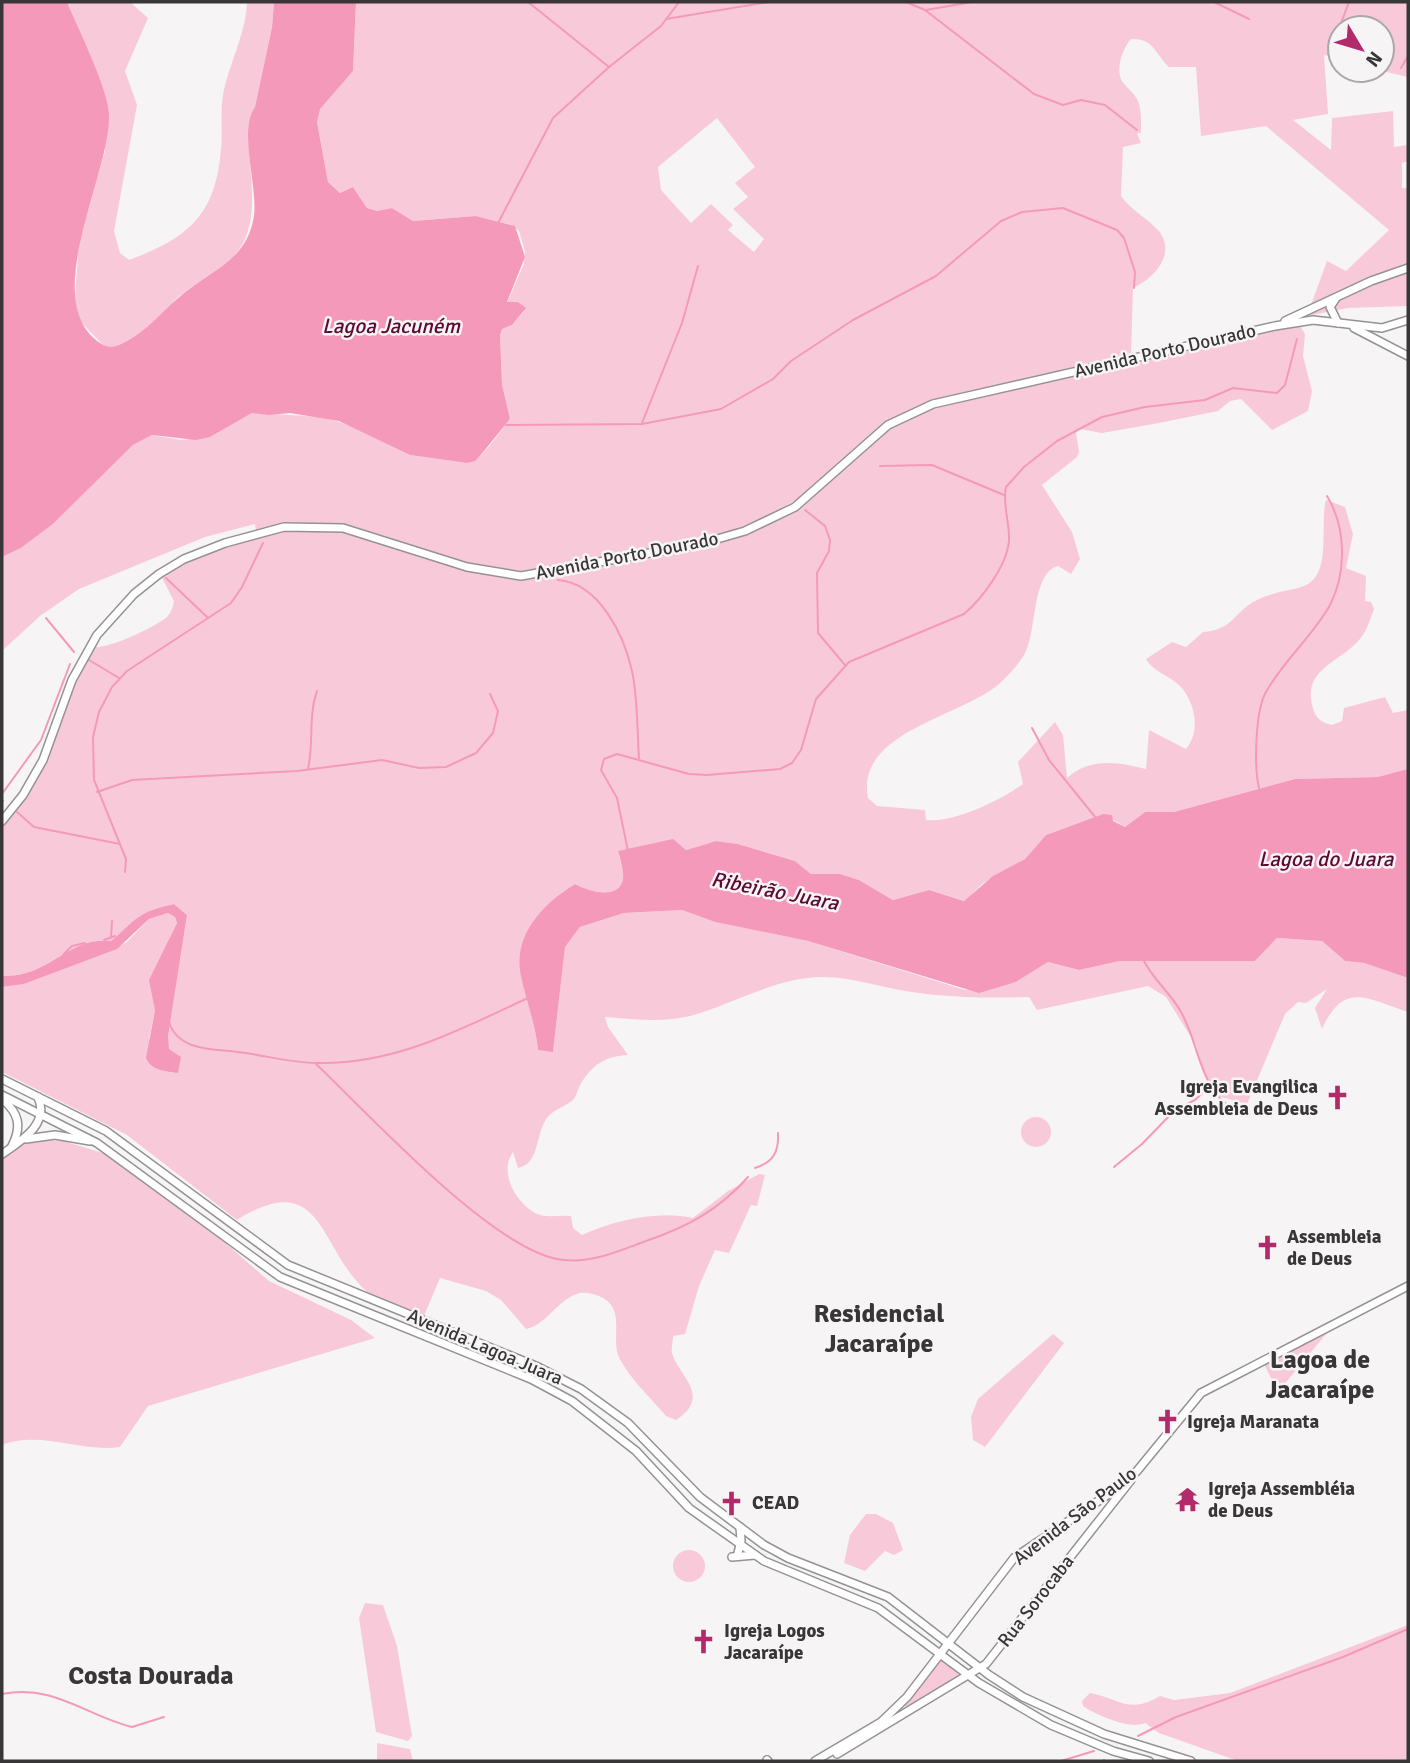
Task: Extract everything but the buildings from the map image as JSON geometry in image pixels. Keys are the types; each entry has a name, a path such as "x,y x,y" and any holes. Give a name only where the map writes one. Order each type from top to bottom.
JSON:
{"main road":[{"name":"Avenida Porto Dourado","path":"1275,326 1336,297 1408,268"},
{"path":"1336,297 1331,307 1338,323"},
{"path":"1321,304 1319,309 1325,321"},
{"name":"Avenida Porto Dourado","path":"2,821 34,777 76,672 106,622 159,574 208,549 273,528 332,526 467,567 521,576 700,544 745,531 795,507 888,425 933,404 1306,320 1382,328 1408,320"},
{"path":"1351,326 1408,356"},
{"name":"Avenida Lagoa Juara","path":"2,1079 106,1130 288,1265 538,1367 581,1389 628,1423 689,1488 739,1527 777,1553 888,1597 1023,1696 1088,1728 1191,1761"},
{"path":"2,1154 25,1139 41,1114 38,1096"},
{"path":"2,1097 15,1112 19,1122 11,1148"},
{"name":"Avenida Lagoa Juara","path":"2,1097 97,1143 280,1277 531,1379 572,1401 636,1451 689,1508 755,1555 783,1571 877,1608 968,1675 1051,1725 1106,1749 1149,1761"},
{"path":"25,1139 55,1135 97,1143"},
{"path":"147,1180 146,1173 153,1168 174,1181"},
{"name":"Avenida São Paulo","path":"883,1724 907,1697 1014,1558 1137,1471 1201,1393 1408,1286"},
{"name":"Rua Sorocaba","path":"983,1666 1137,1471"},
{"path":"739,1527 741,1545 735,1555 755,1555"},
{"path":"820,1761 983,1666"},
{"path":"907,1697 914,1707"}],"shaded area":[{"path":"67,2 130,2 148,18 125,71 137,105 114,231 120,253 129,260 168,243 196,221 206,207 218,172 223,95 244,26 247,2 274,2 272,27 248,132 252,207 243,243 229,261 183,293 152,325 134,339 115,347 105,347 78,319 75,297 79,241 105,151 103,94"},
{"path":"356,2 1408,2 1408,77 1396,74 1396,14 1326,14 1324,55 1328,114 1293,120 1331,150 1332,118 1393,111 1394,147 1408,145 1408,161 1402,163 1402,188 1408,188 1408,306 1348,308 1307,316 1327,261 1346,271 1389,230 1266,126 1201,136 1196,67 1169,67 1145,41 1131,39 1123,53 1119,71 1122,81 1139,103 1141,133 1137,133 1141,143 1123,147 1121,196 1158,230 1165,248 1164,257 1155,272 1133,288 1131,355 918,406 879,429 800,498 749,526 722,535 522,572 489,568 357,530 324,524 290,524 256,530 255,524 205,537 79,589 40,616 2,651 2,557 21,548 53,524 133,445 152,435 181,440 210,437 252,413 324,417 351,426 410,455 467,463 485,451 510,419 502,384 500,335 502,329 512,325 524,311 507,303 524,264 525,251 519,231 512,225 476,216 413,221 392,208 377,211 367,208 353,187 340,193 328,182 317,122 319,109 353,71","holes":["717,118 755,167 735,183 748,197 733,209 764,239 754,252 728,230 733,225 711,204 691,223 661,190 658,167"]},
{"path":"1299,324 1305,334 1303,356 1312,391 1308,411 1272,430 1241,399 1230,401 1218,411 1159,423 1102,433 1080,429 1076,432 1079,452 1077,457 1042,485 1072,532 1080,559 1071,574 1058,566 1044,579 1036,602 1026,651 1010,673 982,696 914,729 894,742 878,757 868,776 868,798 877,806 925,810 926,820 950,818 977,809 1023,784 1018,762 1055,722 1063,735 1067,778 1076,771 1095,764 1115,763 1146,769 1149,730 1186,749 1191,742 1195,726 1190,701 1181,687 1146,659 1172,642 1186,647 1203,632 1221,628 1257,600 1304,586 1313,580 1322,560 1326,500 1345,507 1353,534 1346,568 1366,576 1365,601 1371,602 1374,609 1360,639 1317,675 1312,684 1311,695 1314,712 1320,720 1332,725 1342,721 1344,708 1385,697 1393,713 1408,710 1407,770 1378,777 1295,779 1174,812 1145,812 1125,827 1103,814 1046,835 1025,859 982,884 965,901 929,890 893,900 859,880 840,874 811,874 795,861 738,844 716,841 686,850 618,851 623,879 616,890 595,891 575,884 557,897 539,918 523,958 524,987 538,1050 553,1051 565,947 580,927 624,913 682,910 715,922 808,941 965,990 1016,982 1048,962 1079,970 1120,961 1255,961 1277,938 1322,941 1345,961 1364,963 1408,978 1408,1012 1358,997 1339,1004 1322,1029 1315,1008 1327,989 1306,1003 1298,1002 1285,1014 1247,1104 1218,1096 1202,1070 1196,1045 1166,997 1148,986 1037,1010 1029,997 941,995 823,977 789,981 690,1016 648,1020 605,1017 608,1027 628,1055 612,1057 589,1072 573,1100 547,1118 536,1150 525,1166 518,1168 513,1152 509,1160 509,1178 523,1203 537,1214 571,1216 573,1228 582,1235 637,1218 666,1215 693,1218 728,1191 759,1174 765,1175 757,1206 751,1205 729,1253 715,1250 699,1286 685,1334 673,1336 672,1353 693,1394 687,1411 676,1420 666,1416 625,1368 616,1344 614,1310 601,1297 585,1293 572,1296 540,1323 526,1329 501,1300 486,1291 440,1278 424,1316 392,1305 364,1289 349,1271 315,1218 302,1207 286,1202 265,1206 237,1220 127,1135 2,1072 2,987 24,984 105,953 127,942 149,919 168,913 175,917 177,923 170,937 149,1039 175,1054 168,1049 168,1037 187,915 174,904 152,910 139,917 111,941 96,941 83,945 33,971 2,976 2,822 23,798 92,647 108,645 142,632 167,617 174,601 161,576 180,564 249,536 299,528 345,532 477,572 522,578 752,531 804,504 882,434 920,412"},
{"path":"1036,1117 1047,1121 1051,1132 1047,1143 1036,1147 1025,1143 1021,1132 1025,1121"},
{"path":"63,1141 106,1154 223,1241 269,1281 351,1320 375,1338 148,1406 120,1447 91,1447 31,1440 2,1445 2,1158 26,1143"},
{"path":"1053,1334 1064,1343 985,1447 973,1440 971,1417 978,1399"},
{"path":"1326,1334 1278,1392 1264,1364"},
{"path":"866,1514 876,1514 893,1523 903,1550 894,1555 885,1551 865,1571 844,1563 850,1535"},
{"path":"689,1550 701,1554 705,1566 701,1578 689,1582 677,1578 673,1566 677,1554"},
{"path":"365,1603 383,1605 397,1646 412,1736 408,1741 376,1732 359,1618"},
{"path":"1408,1625 1408,1761 1238,1761 1159,1733 1145,1723 1123,1723 1083,1706 1082,1701 1090,1693 1131,1705 1149,1702 1160,1696 1174,1700 1230,1693"},
{"path":"940,1658 961,1676 906,1707 904,1704"},
{"path":"377,1743 410,1749 413,1761 377,1761"}],"water":[{"name":"Lagoa Jacuném","path":"2,2 67,2 104,91 109,116 106,141 82,233 76,265 75,294 81,320 96,340 112,347 136,336 188,290 224,265 243,245 250,232 254,204 248,129 272,27 274,2 356,2 353,71 320,109 317,122 328,182 340,193 353,187 367,208 377,211 392,208 413,221 476,216 515,226 525,257 507,302 518,302 526,308 512,325 502,329 500,335 502,384 510,419 475,461 467,463 410,455 339,421 290,413 252,413 210,437 196,440 152,435 133,445 53,524 21,548 2,557"},
{"name":"Lagoa do Juara","path":"1408,769 1408,978 1364,963 1345,961 1322,941 1277,938 1255,961 1120,961 1079,970 1048,962 1016,982 979,993 808,941 715,922 682,910 624,913 580,927 565,947 553,1052 538,1050 519,961 526,934 542,911 575,884 595,891 616,890 623,879 618,851 673,839 686,850 716,841 738,844 795,861 811,874 840,874 859,880 893,900 929,890 964,901 993,876 1025,859 1046,835 1103,814 1112,815 1113,821 1125,827 1145,812 1174,812 1295,779 1378,777"},
{"path":"174,904 187,915 168,1037 169,1049 181,1057 178,1073 155,1068 146,1058 155,1010 149,980 177,923 175,917 168,913 149,919 117,949 24,984 2,987 2,976 33,971 83,945 96,941 111,941 145,913"}],"waterway":[{"path":"528,2 609,67"},
{"path":"497,225 553,118 609,67 661,26 679,2"},
{"path":"666,19 769,2"},
{"path":"906,2 925,10 1034,94 1063,105 1081,100 1105,105 1137,130"},
{"path":"926,10 972,2"},
{"path":"1214,2 1249,19"},
{"path":"1344,14 1349,2"},
{"path":"1401,68 1408,56"},
{"path":"506,425 642,424 721,409 773,379 791,361 853,320 936,276 1001,221 1022,212 1063,208 1117,230 1124,238 1135,272 1134,288"},
{"path":"642,423 682,323 698,266"},
{"path":"628,851 617,798 601,770 604,759 617,754 689,774 707,775 780,769 792,763 801,750 816,699 849,662 964,614 986,591 999,571 1009,541 1006,487 1024,467 1057,441 1102,417 1145,407 1205,400 1233,388 1277,393 1285,385 1297,339"},
{"path":"880,466 932,465 1004,495"},
{"path":"1259,788 1256,767 1262,701 1281,670 1323,616 1336,592 1342,564 1341,535 1327,496"},
{"path":"805,510 825,526 830,540 829,551 817,573 818,633 845,665"},
{"path":"125,872 126,859 94,780 93,737 99,712 112,687 127,671 231,603 242,587 263,543"},
{"path":"166,578 207,617"},
{"path":"558,580 573,583 586,590 607,613 623,642 634,682 639,758"},
{"path":"46,618 74,652"},
{"path":"89,660 119,678"},
{"path":"2,794 41,740 70,664"},
{"path":"308,769 317,691"},
{"path":"97,792 132,780 297,771 382,760 419,768 446,767 476,753 493,733 498,711 490,694"},
{"path":"1032,728 1049,760 1096,818"},
{"path":"17,812 34,827 120,844"},
{"path":"111,937 112,921"},
{"name":"Ribeirão Juara","path":"104,940 115,936"},
{"name":"Ribeirão Juara","path":"63,955 72,946 85,943"},
{"path":"1143,959 1181,1012 1211,1087 1233,1108 1250,1114"},
{"name":"Ribeirão Juara","path":"17,977 31,973"},
{"name":"Ribeirão Juara","path":"169,1022 180,1038 197,1047 297,1062 346,1062 373,1058 427,1043 530,997"},
{"path":"316,1064 399,1146 470,1208 504,1234 536,1252 564,1260 585,1260 606,1255 675,1230 714,1208 748,1177"},
{"path":"1114,1167 1142,1144 1175,1110 1195,1100 1211,1085"},
{"path":"755,1168 767,1163 774,1155 778,1145 778,1133"},
{"path":"1138,1736 1176,1717 1343,1657 1408,1629"},
{"path":"2,1694 21,1692 54,1697 132,1727 164,1717"},
{"path":"1061,1761 1094,1751"}],"place":[{"name":"Igreja Evangilica Assembleia de Deus","path":"1338,1098"},
{"name":"Assembleia de Deus","path":"1267,1248"},
{"name":"Igreja Maranata","path":"1167,1422"},
{"name":"Igreja Assembléia de Deus","path":"1188,1500"},
{"name":"CEAD","path":"732,1503"},
{"name":"Igreja Logos Jacaraípe","path":"704,1642"}],"district":[{"name":"Residencial Jacaraípe","path":"879,1329"},
{"name":"Lagoa de Jacaraípe","path":"1320,1375"},
{"name":"Costa Dourada","path":"151,1676"}]}
